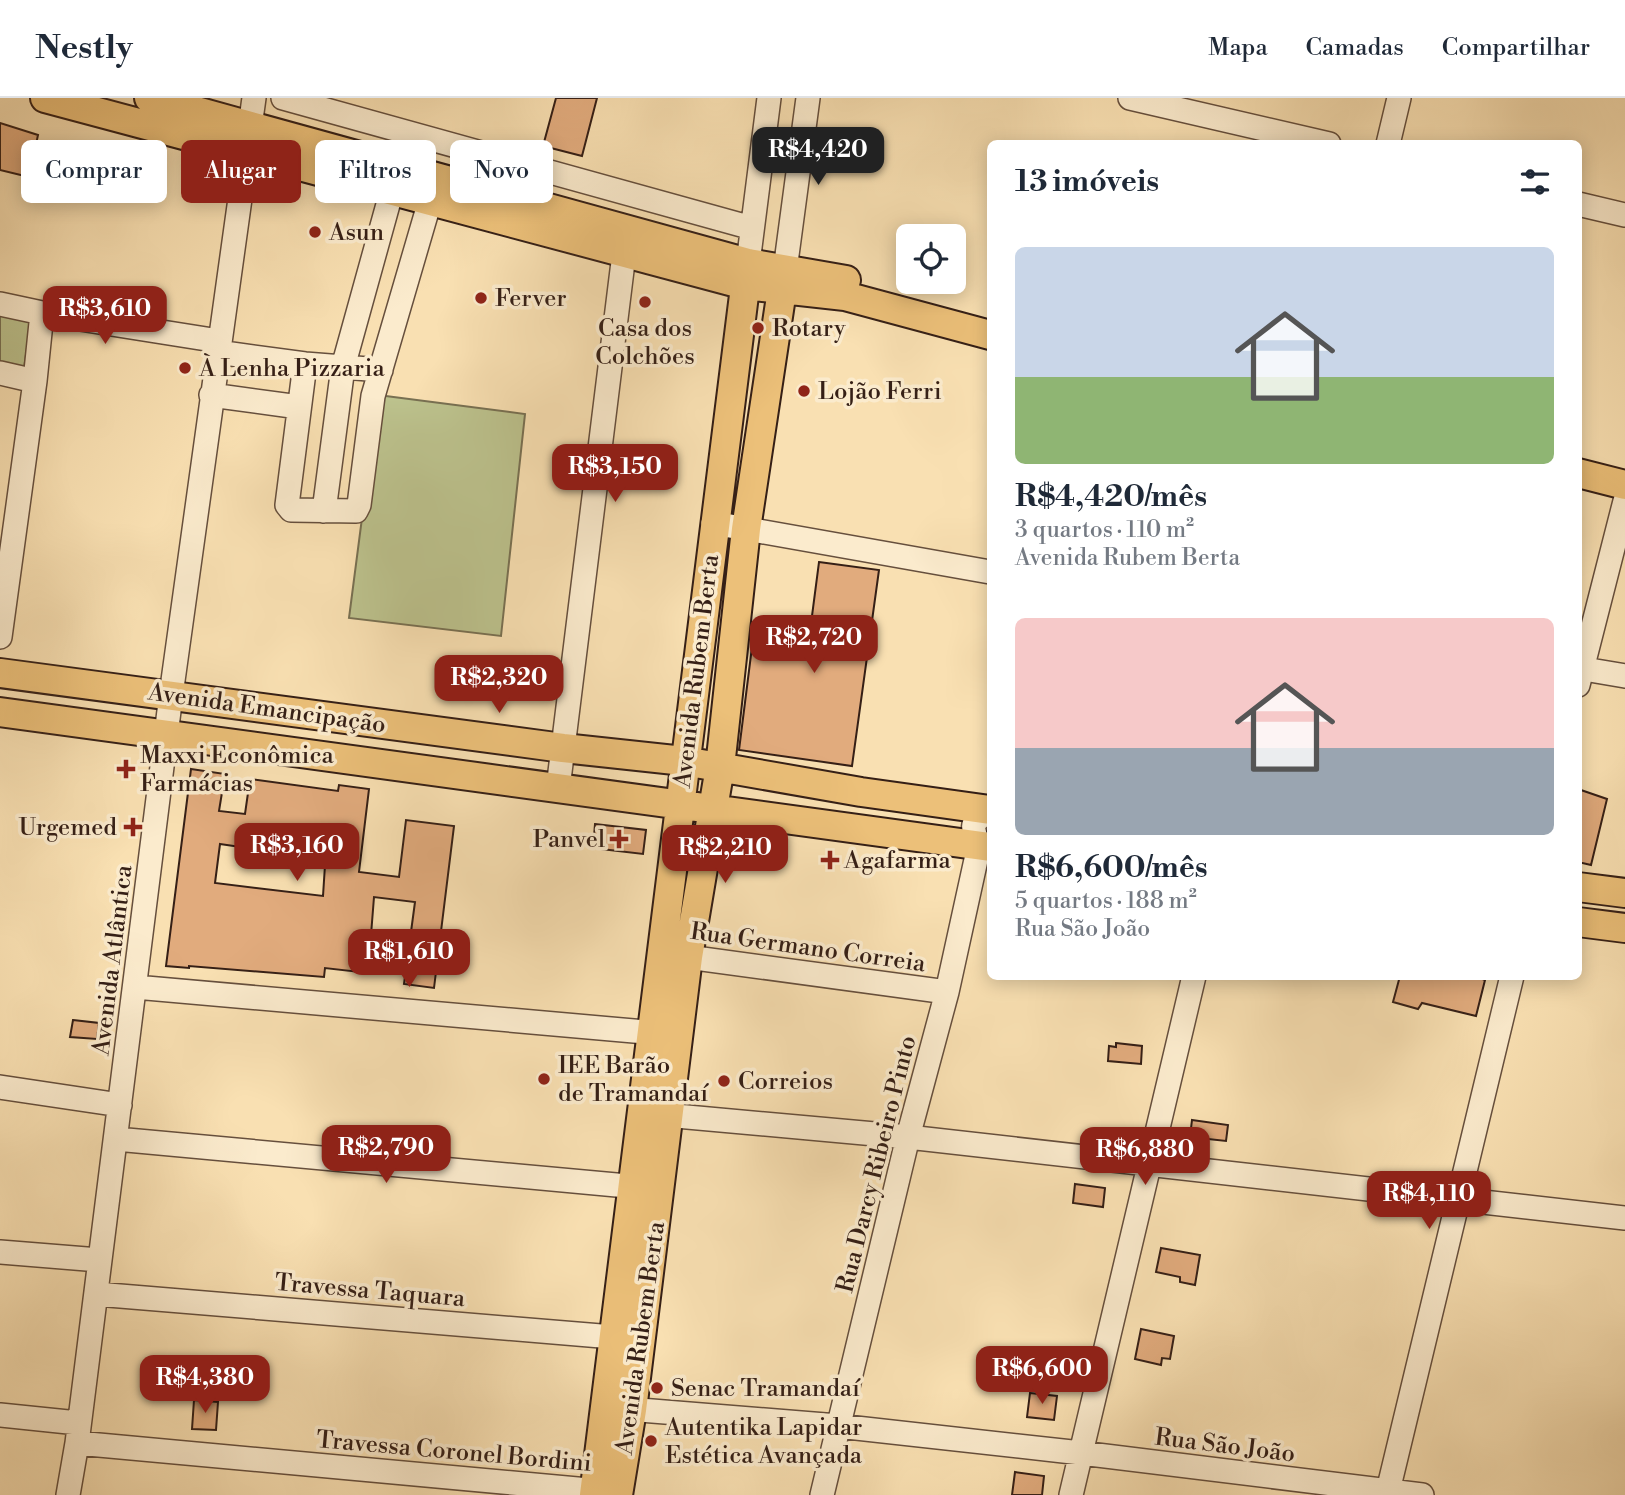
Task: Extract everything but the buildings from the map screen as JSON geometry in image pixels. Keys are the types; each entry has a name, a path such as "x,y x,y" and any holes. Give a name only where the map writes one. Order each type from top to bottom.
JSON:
{"main road":[{"path":"45,98 250,124"},
{"path":"149,98 250,124 315,148"},
{"path":"436,189 746,274"},
{"path":"436,203 624,254 784,280 987,334"},
{"name":"Avenida Rubem Berta","path":"606,1493 632,1410 660,1189 656,1114 675,956 684,761 746,274"},
{"path":"784,280 847,280 987,317"},
{"name":"Avenida Rubem Berta","path":"675,956 713,809 720,766 746,529 784,280"},
{"path":"1582,474 1625,485"},
{"path":"1582,492 1625,502"},
{"name":"Avenida Emancipação","path":"0,673 563,748 684,761 861,792 987,810"},
{"name":"Avenida Emancipação","path":"0,712 987,844"},
{"path":"1582,888 1625,893"},
{"path":"1582,923 1625,928"},
{"name":"Avenida Rubem Berta","path":"606,1493 604,1406 632,1186 656,1114"}],"street":[{"path":"283,98 752,228"},
{"name":"Avenida Rubem Berta","path":"746,274 769,98"},
{"name":"Avenida Rubem Berta","path":"784,280 808,98"},
{"path":"1130,98 1312,140"},
{"path":"1389,140 1399,98"},
{"name":"Avenida Atlântica","path":"68,1495 116,1139 171,695 250,124"},
{"path":"404,140 406,132"},
{"path":"324,511 343,367 389,203"},
{"path":"305,365 287,505 291,510 356,511 373,396 429,203"},
{"path":"1582,205 1625,215"},
{"path":"558,788 624,254"},
{"path":"0,303 305,365 380,370"},
{"path":"0,637 42,313"},
{"path":"0,373 35,381"},
{"path":"211,395 299,407"},
{"path":"1582,666 1625,502"},
{"path":"713,523 987,571"},
{"path":"1582,674 1625,676"},
{"name":"Rua Darcy Ribeiro Pinto","path":"822,1495 908,1137 987,844 973,829 980,816 987,812"},
{"name":"Rua Germano Correia","path":"675,956 947,992"},
{"path":"1070,1495 1193,980"},
{"path":"1388,1493 1511,980"},
{"path":"135,987 665,1034"},
{"path":"0,1087 120,1105"},
{"path":"656,1114 908,1137 1625,1218"},
{"path":"116,1139 660,1189"},
{"path":"0,1252 99,1261"},
{"name":"Travessa Taquara","path":"96,1294 613,1337 640,1343"},
{"name":"Rua São João","path":"604,1406 838,1426 1422,1495"},
{"name":"Travessa Coronel Bordini","path":"0,1415 77,1433 606,1493"}],"green space":[{"path":"0,315 31,321 24,368 0,364"},
{"path":"378,395 525,414 501,636 349,618"}],"place":[{"name":"Asun","path":"315,232"},
{"name":"Ferver","path":"481,298"},
{"name":"Casa dos Colchões","path":"645,302"},
{"name":"Rotary","path":"758,328"},
{"name":"À Lenha Pizzaria","path":"185,368"},
{"name":"Lojão Ferri","path":"804,391"},
{"name":"Maxxi Econômica Farmácias","path":"126,769"},
{"name":"Urgemed","path":"133,827"},
{"name":"Panvel","path":"619,839"},
{"name":"Agafarma","path":"830,860"},
{"name":"IEE Barão de Tramandaí","path":"544,1079"},
{"name":"Correios","path":"724,1081"},
{"name":"Senac Tramandaí","path":"657,1388"},
{"name":"Autentika Lapidar Estética Avançada","path":"651,1441"}]}
